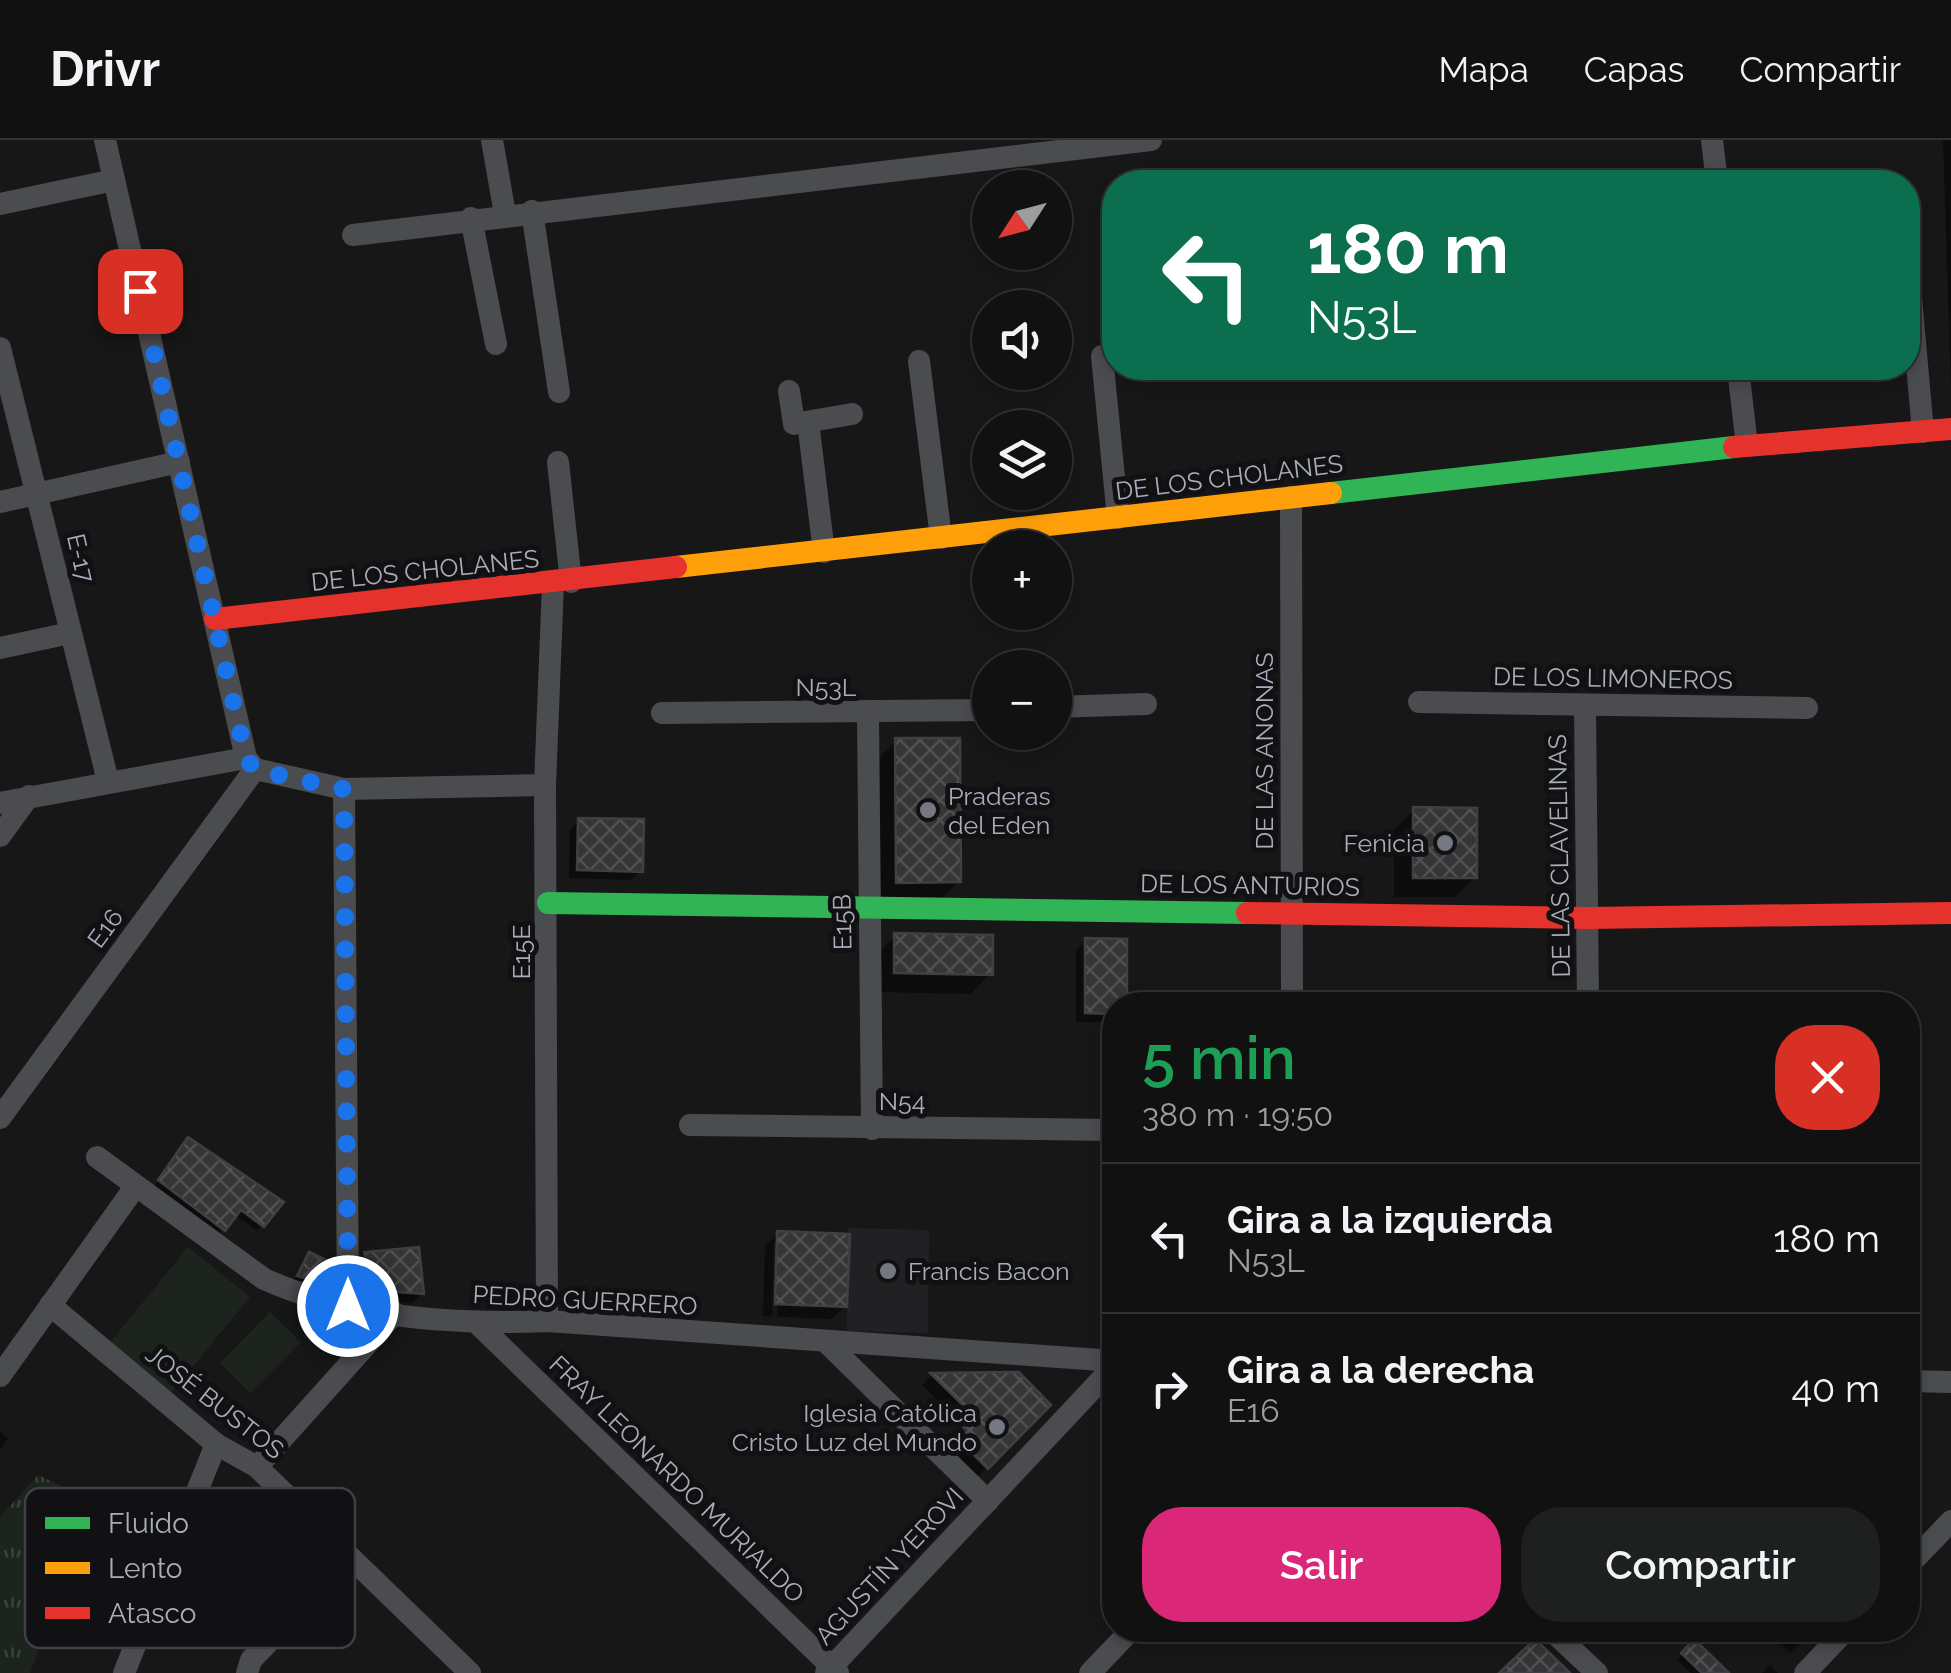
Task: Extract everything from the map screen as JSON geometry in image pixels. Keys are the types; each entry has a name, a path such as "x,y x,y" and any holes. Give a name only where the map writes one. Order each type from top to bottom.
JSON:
{"street":[{"path":"105,140 251,764"},
{"path":"492,140 505,214"},
{"path":"353,236 471,218 1151,140"},
{"path":"1712,140 1716,170"},
{"path":"0,204 114,180"},
{"path":"532,211 560,392"},
{"path":"471,218 496,344"},
{"name":"E-17","path":"0,352 108,782"},
{"path":"919,360 941,538"},
{"path":"1104,380 1118,518"},
{"path":"1739,380 1747,446"},
{"path":"1918,380 1923,432"},
{"path":"788,391 794,424 852,414"},
{"path":"808,422 824,552"},
{"name":"DE LOS CHOLANES","path":"216,619 562,583 1747,446 1951,429"},
{"path":"0,502 180,462"},
{"name":"E15E","path":"548,1321 546,785 562,583 558,462"},
{"name":"DE LAS ANONAS","path":"1290,497 1292,992"},
{"path":"0,648 70,633"},
{"name":"DE LOS LIMONEROS","path":"1418,702 1807,708"},
{"path":"1072,707 1146,704"},
{"name":"DE LAS CLAVELINAS","path":"1586,706 1588,992"},
{"name":"N53L","path":"662,713 972,711"},
{"name":"E15B","path":"868,714 872,1128"},
{"path":"0,803 108,782 251,764 344,789 546,785"},
{"name":"E16","path":"0,1118 251,764"},
{"path":"344,789 348,1306"},
{"path":"0,836 29,796"},
{"name":"DE LOS ANTURIOS","path":"548,903 1588,918 1951,913"},
{"name":"N54","path":"690,1125 1102,1130"},
{"name":"PEDRO GUERRERO","path":"97,1157 264,1279 294,1293 348,1306 478,1324 548,1321 1102,1362"},
{"path":"0,1376 136,1187"},
{"name":"JOSÉ BUSTOS","path":"50,1305 216,1444 257,1467 279,1488"},
{"path":"257,1467 394,1314"},
{"name":"FRAY LEONARDO MURIALDO","path":"478,1324 832,1671"},
{"path":"827,1343 988,1501"},
{"name":"AGUSTÍN YEROVI","path":"832,1671 1102,1377"},
{"path":"1920,1381 1951,1382"},
{"path":"198,1488 216,1444"},
{"path":"1920,1554 1950,1524"},
{"name":"JOSÉ BUSTOS","path":"355,1562 470,1673"},
{"path":"1090,1673 1120,1642"},
{"path":"1564,1642 1597,1673"},
{"path":"1805,1673 1835,1642"},
{"path":"124,1673 134,1648"},
{"path":"247,1673 251,1660 263,1648"}],"shaded area":[{"name":"Francis Bacon","path":"848,1228 929,1230 928,1333 847,1331"}],"green space":[{"path":"188,1247 250,1297 170,1394 109,1344"},
{"path":"270,1312 301,1342 250,1393 220,1363"},
{"path":"38,1475 66,1488 26,1488"},
{"path":"25,1489 25,1648 39,1648 30,1673 0,1673 0,1517"}],"building":[{"name":"Praderas del Eden","path":"895,738 960,738 961,882 896,883"},
{"name":"Fenicia","path":"1413,807 1477,808 1477,878 1413,878"},
{"path":"578,818 644,819 643,872 577,870"},
{"path":"894,933 993,935 993,975 894,973"},
{"path":"1085,938 1127,939 1127,992 1102,992 1102,1014 1085,1013"},
{"path":"188,1137 284,1202 264,1227 241,1210 225,1231 158,1180"},
{"path":"777,1231 850,1234 847,1307 775,1304"},
{"path":"419,1247 424,1294 370,1290 364,1252"},
{"path":"309,1252 333,1263 330,1286 297,1276"},
{"name":"Iglesia Católica Cristo Luz del Mundo","path":"1019,1372 1051,1405 988,1469 955,1436 975,1417 930,1373"},
{"path":"1532,1642 1538,1642 1570,1673 1499,1673"},
{"path":"1691,1642 1697,1642 1729,1673 1702,1673 1681,1653"}],"traffic: fast":[{"path":"1331,493 1734,447"},
{"path":"548,903 1247,913"}],"traffic: slow":[{"path":"676,567 1331,493"}],"traffic: jam":[{"path":"1734,447 1951,429"},
{"path":"215,619 676,567"},
{"path":"1247,913 1588,918 1951,913"}],"place":[{"name":"Praderas del Eden","path":"928,810"},
{"name":"Fenicia","path":"1445,843"},
{"name":"Francis Bacon","path":"888,1271"},
{"name":"Iglesia Católica Cristo Luz del Mundo","path":"997,1427"}],"route":[{"path":"140,291 246,758 255,770 344,789 348,1306"}]}
